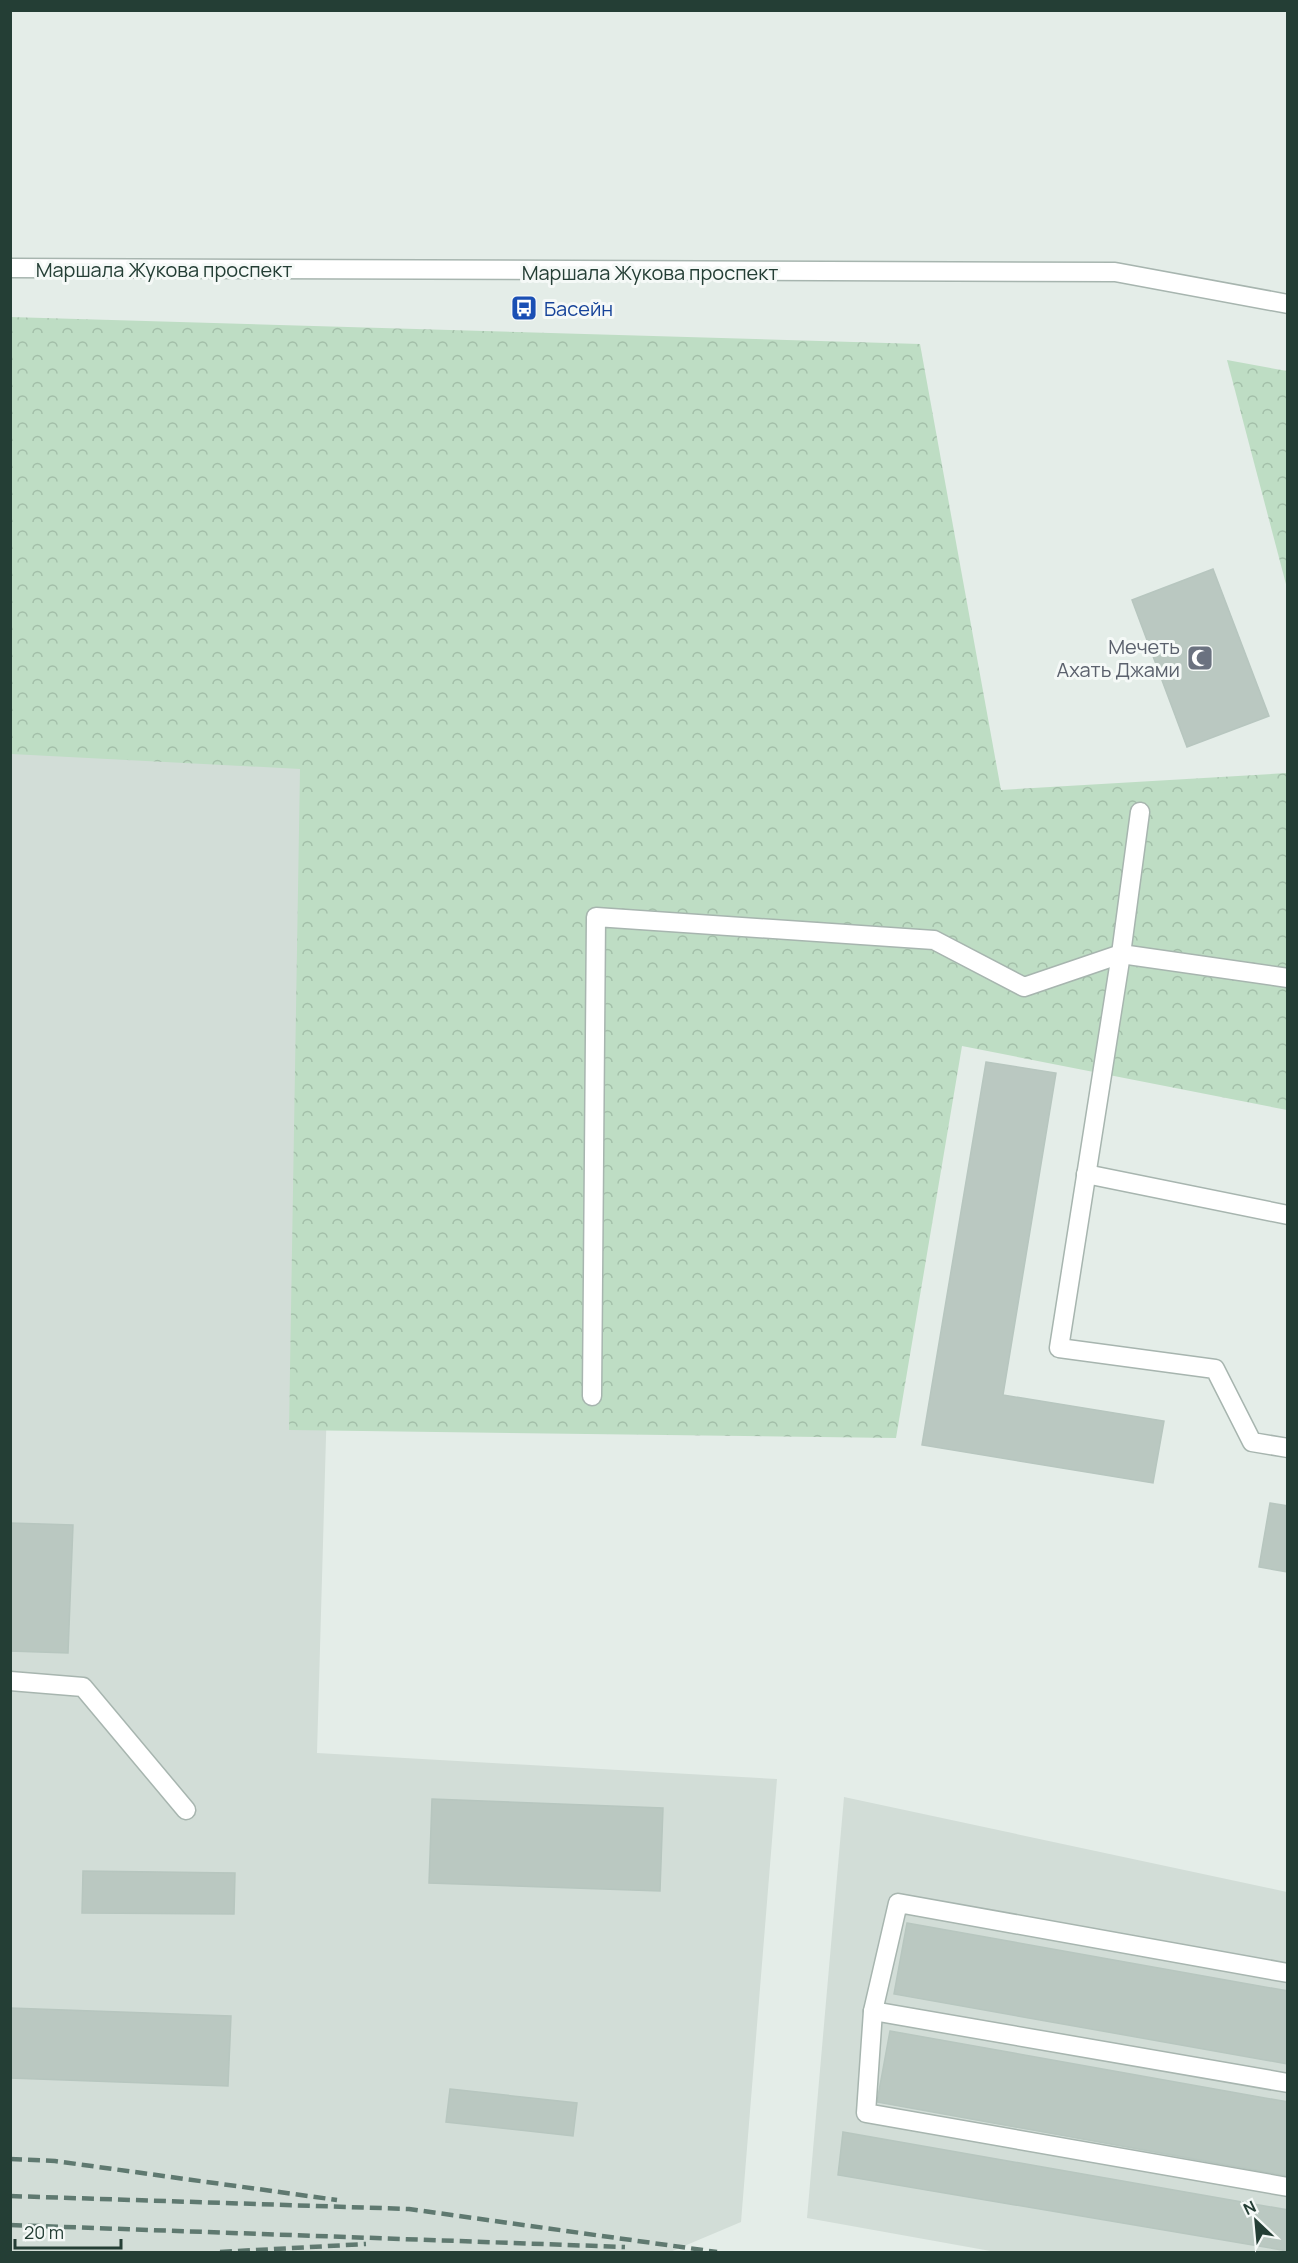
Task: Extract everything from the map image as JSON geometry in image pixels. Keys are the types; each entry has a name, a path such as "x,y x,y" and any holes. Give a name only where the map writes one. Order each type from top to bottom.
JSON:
{"street":[{"name":"Маршала Жукова проспект","path":"10,268 1115,272 1287,304"},
{"path":"1140,812 1121,954 1059,1348 1215,1369 1252,1443 1287,1448"},
{"path":"592,1396 596,917 934,940 1024,987 1121,954 1287,978"},
{"path":"1086,1174 1287,1215"},
{"path":"10,1681 83,1687 186,1810"},
{"path":"1287,1973 898,1903 873,2011 866,2113 1287,2187"},
{"path":"873,2011 1287,2083"}],"shaded area":[{"path":"11,738 328,745 330,1297 317,1753 777,1779 741,2222 670,2252 11,2252"},
{"path":"844,1797 1287,1892 1287,2252 996,2252 807,2218"}],"green space":[{"path":"10,317 920,344 1001,790 1287,773 1287,1110 962,1046 896,1438 289,1430 300,769 11,754"},
{"path":"1227,360 1287,371 1287,588"}],"building":[{"name":"Мечеть Ахать Джами","path":"1213,569 1269,716 1187,747 1132,600"},
{"path":"986,1062 1056,1073 1003,1395 1164,1421 1153,1483 922,1445"},
{"path":"1270,1503 1288,1506 1288,1572 1259,1567"},
{"path":"10,1523 73,1525 68,1653 10,1651"},
{"path":"432,1799 663,1808 660,1891 429,1883"},
{"path":"83,1871 235,1873 234,1914 82,1913"},
{"path":"907,1923 1288,1991 1288,2064 894,1994"},
{"path":"10,2008 231,2016 228,2086 10,2078"},
{"path":"890,2031 1288,2102 1288,2176 877,2102"},
{"path":"450,2089 577,2103 573,2136 446,2122"},
{"path":"843,2132 1288,2210 1288,2251 838,2175"}],"railway":[{"path":"10,2159 55,2161 337,2200"},
{"path":"10,2196 409,2209 717,2252"},
{"path":"10,2225 625,2247"},
{"path":"220,2252 366,2244"}],"place":[{"name":"Басейн","path":"524,308"},
{"name":"Мечеть Ахать Джами","path":"1200,658"}]}
